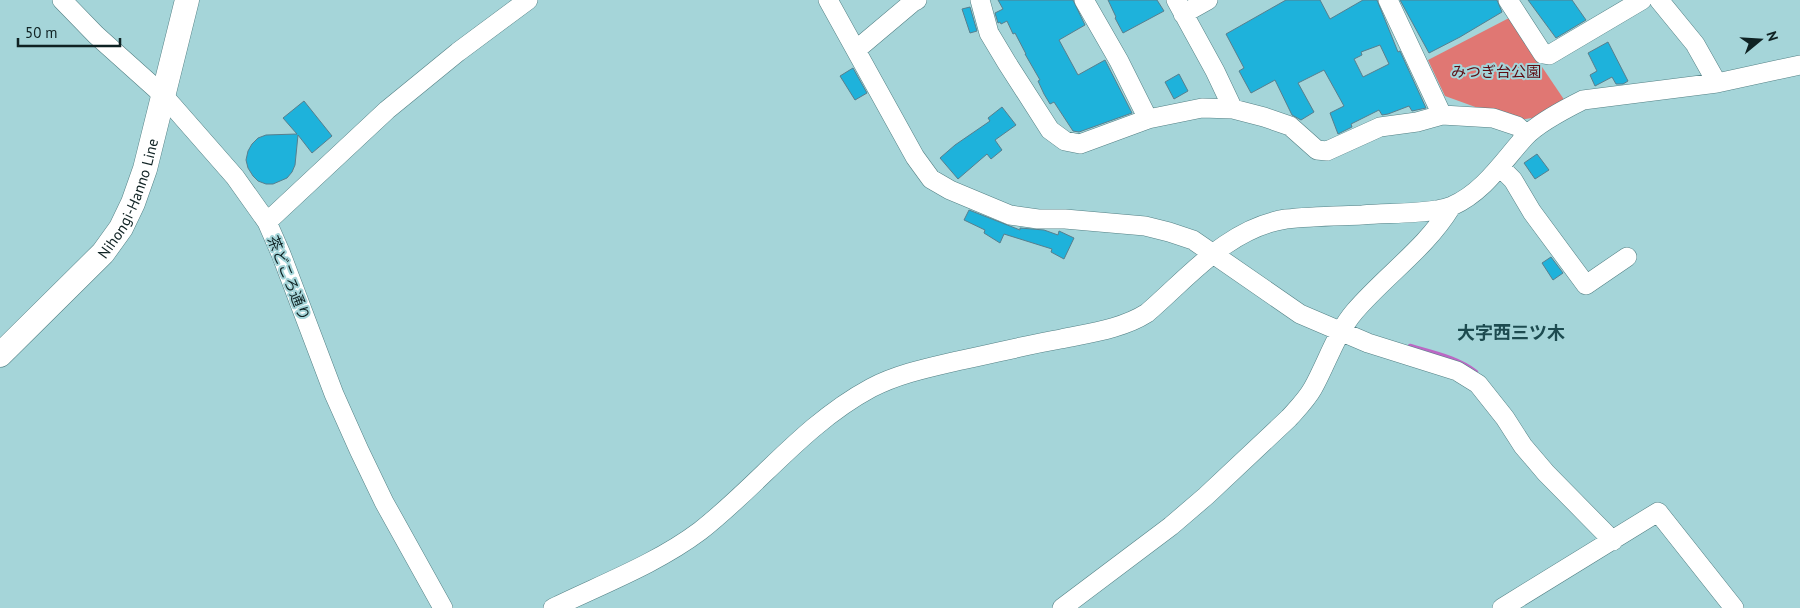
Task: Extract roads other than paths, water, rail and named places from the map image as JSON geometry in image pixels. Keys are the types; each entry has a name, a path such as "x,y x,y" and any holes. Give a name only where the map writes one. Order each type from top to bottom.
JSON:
{"main road":[{"name":"Nihongi-Hanno Line","path":"0,355 103,253 121,228 145,169 187,0"}],"street":[{"name":"茶どころ通り","path":"62,0 96,35 164,96 235,177 267,222 334,394 359,450 384,502 443,608"},
{"path":"267,222 387,110 458,52 528,0"},
{"path":"828,0 915,157 931,179 950,190 1010,215 1153,228 1193,240 1300,314 1368,343 1457,371 1478,384 1506,418 1523,446 1546,473 1613,541"},
{"path":"856,50 912,2 917,0"},
{"path":"980,0 989,33 1007,63 1050,130 1065,141 1080,144 1148,119 1202,108 1233,109 1290,126 1317,150 1327,151 1380,127 1417,122 1442,115 1493,118 1517,126 1527,135"},
{"path":"1084,0 1119,61 1148,119"},
{"path":"1208,0 1180,7 1215,71 1233,109"},
{"path":"1388,0 1442,115"},
{"path":"1508,0 1543,54 1549,55 1642,0"},
{"path":"1659,0 1695,44 1717,83"},
{"path":"553,608 678,546 701,530 824,419 842,405 892,378 920,370 1086,334 1136,320 1231,240 1251,230 1285,220 1417,213 1451,207 1477,190 1500,167 1527,135 1565,109 1583,100 1717,83 1800,65"},
{"path":"1500,167 1513,180 1532,212 1586,285 1627,257"},
{"path":"1062,608 1171,526 1206,496 1289,418 1312,389 1354,311 1440,225 1451,207"},
{"path":"1502,608 1658,512 1734,608"}],"waterway":[{"path":"1410,346 1452,359 1476,372"}],"district":[{"name":"大字西三ツ木","path":"1511,332"}],"park label":[{"name":"みつぎ台公園","path":"1496,71"}]}
